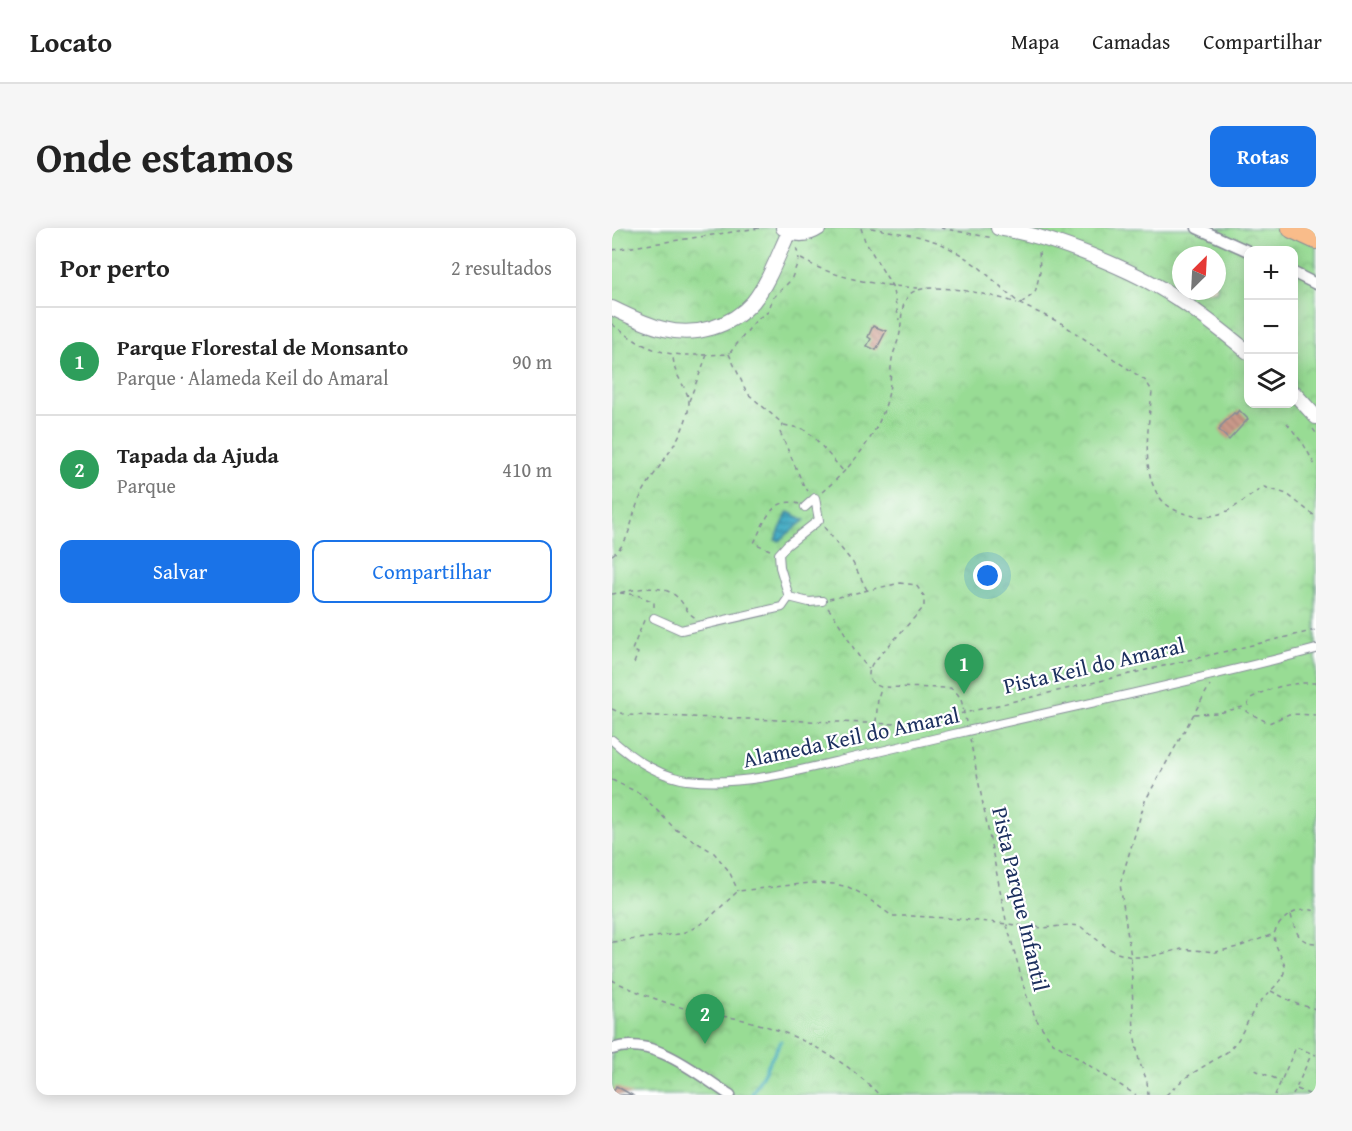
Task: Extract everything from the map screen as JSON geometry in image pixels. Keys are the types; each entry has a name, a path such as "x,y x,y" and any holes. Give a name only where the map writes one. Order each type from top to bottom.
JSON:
{"highway":[{"path":"1292,228 1316,239"}],"street":[{"path":"612,308 664,330 699,332 717,327 745,310 754,301 768,278 786,230 807,234 819,228"},
{"path":"1197,228 1211,232 1244,249"},
{"path":"995,233 1060,245 1120,269 1164,291 1244,349"},
{"path":"1298,275 1316,284"},
{"path":"1298,398 1316,417"},
{"path":"805,507 815,498"},
{"path":"789,597 780,567 779,554 787,544 819,520 815,498"},
{"path":"789,597 808,602 822,601"},
{"path":"654,618 681,630 782,607 789,597"},
{"name":"Alameda Keil do Amaral","path":"612,740 631,756 665,774 686,780 732,781 782,775 1214,676 1316,650"},
{"path":"612,1049 624,1045 643,1047 667,1056 730,1095"}],"path":[{"path":"612,250 759,228"},
{"path":"861,228 865,241 892,286 900,323"},
{"path":"871,228 917,236 940,243 980,268 1020,304"},
{"path":"941,228 995,233"},
{"path":"789,253 800,243"},
{"path":"1020,304 1035,293 1040,272 1039,249 1046,251"},
{"path":"800,259 830,272 892,286 995,295 1061,322 1146,381 1152,391 1146,454 1149,471 1159,496 1176,511 1204,518 1212,516 1228,511 1264,487 1287,494 1316,517"},
{"path":"783,424 780,432 804,486 815,498 845,473 864,445 886,405 894,348 900,332 904,304 910,294 921,288"},
{"path":"729,354 747,393 783,424 803,429 813,436 845,473"},
{"path":"673,355 675,369 689,401"},
{"path":"612,555 619,551 630,531 639,499 676,441 706,355"},
{"path":"1287,423 1304,445 1316,467"},
{"path":"779,554 754,543 769,512 780,503 787,502 805,507"},
{"path":"819,520 853,563 868,590"},
{"path":"869,669 852,648 835,616 822,601 908,583 916,585 921,590 925,602 921,612 872,664 868,678 881,687 950,688 961,698 964,713"},
{"path":"612,594 645,589 668,591 677,597 686,612 698,618 701,626"},
{"path":"620,593 637,595 654,602"},
{"path":"634,663 638,653 632,650 644,620"},
{"name":"Pista Keil do Amaral","path":"612,709 629,715 896,724 964,713 1126,678 1316,632"},
{"path":"1148,1095 1147,1081 1139,1061 1134,1032 1131,957 1120,884 1145,801 1207,694 1214,676"},
{"path":"1316,683 1293,682 1263,691 1249,699 1247,712 1269,723 1289,714 1316,715"},
{"path":"876,723 881,687"},
{"path":"1194,714 1219,713 1248,706"},
{"name":"Pista Parque Infantil","path":"968,731 1007,925 1026,994 1042,1030 1052,1042 1067,1053 1136,1095"},
{"path":"612,780 641,794 675,830 714,853 729,871 738,891"},
{"path":"612,942 679,934 690,930 706,921 738,891 810,883 848,886 892,916 932,917 1043,928 1080,926 1105,946 1131,957 1148,957 1182,949 1216,952 1274,934"},
{"path":"1166,1095 1185,1078 1227,1052 1238,1040 1256,1006 1283,978 1285,972 1283,960 1275,943 1274,934 1282,920 1302,910 1316,911"},
{"path":"1291,914 1296,932 1300,937 1305,941 1316,943"},
{"path":"612,980 679,1006 748,1021 786,1034 836,1060 860,1077 879,1095"},
{"path":"1270,991 1297,1004 1316,1009"},
{"path":"1275,1095 1296,1047 1316,1055"},
{"path":"1293,1095 1311,1054"},
{"path":"1255,1070 1281,1081"},
{"path":"1296,1088 1311,1095"}],"green space":[{"path":"612,228 1316,228 1316,1095 612,1095"}],"water":[{"path":"788,512 805,520 779,541 775,540"}],"building":[{"path":"873,326 886,331 876,350 867,346 871,339 868,337"},
{"path":"1239,410 1248,419 1229,440 1219,430 1220,427"},
{"path":"616,1086 632,1095 612,1095"}],"waterway":[{"path":"752,1094 781,1041"}],"place":[{"name":"Parque Florestal de Monsanto","path":"964,694"},
{"name":"Tapada da Ajuda","path":"705,1044"}]}
